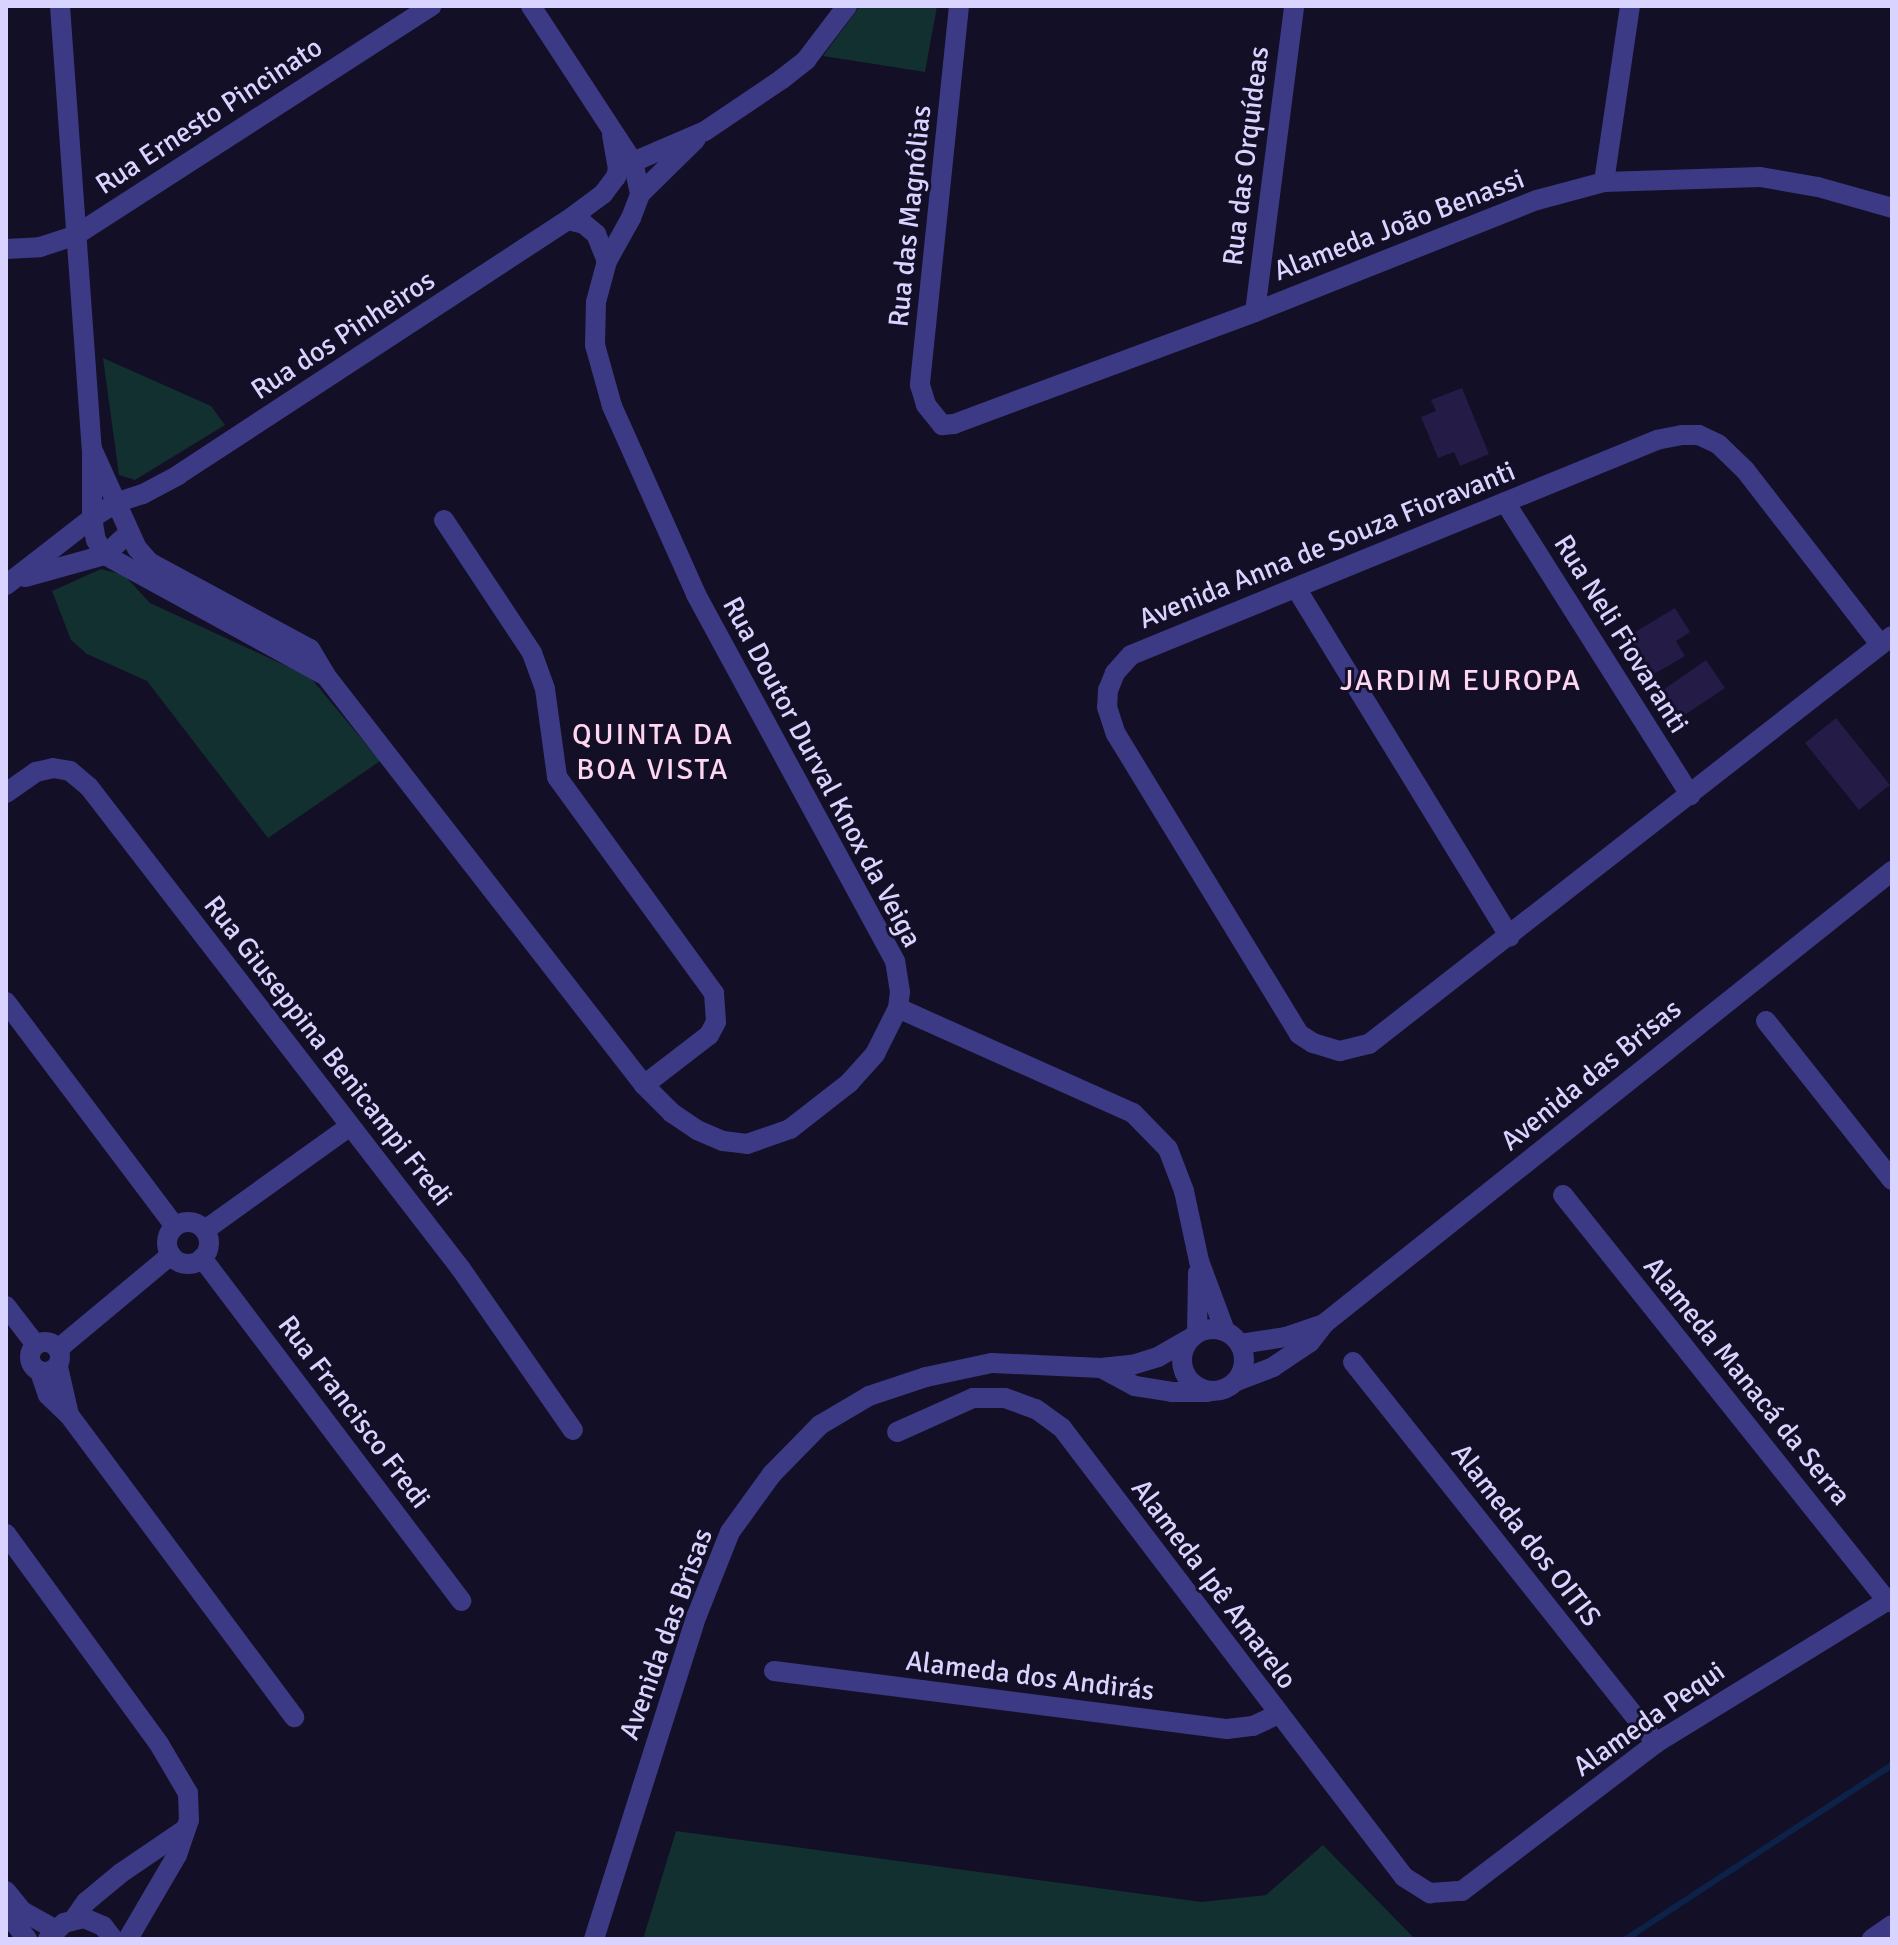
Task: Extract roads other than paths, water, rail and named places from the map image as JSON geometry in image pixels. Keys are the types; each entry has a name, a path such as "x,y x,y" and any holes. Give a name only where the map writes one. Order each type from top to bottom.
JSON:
{"street":[{"path":"60,6 92,449 92,518 96,540 105,555"},
{"name":"Rua Ernesto Pincinato","path":"6,249 40,247 76,235 432,6"},
{"path":"531,6 633,162 640,194"},
{"path":"607,261 631,218 640,194 705,131 806,60 847,6"},
{"name":"Rua das Magnólias","path":"942,425 926,405 920,385 959,6"},
{"name":"Rua das Orquídeas","path":"1255,312 1294,6"},
{"path":"1604,182 1630,6"},
{"name":"Rua dos Pinheiros","path":"8,584 92,518 118,502 143,494 178,475 603,194 616,177 618,169 611,127"},
{"path":"633,162 705,131"},
{"name":"Alameda João Benassi","path":"942,425 954,424 1255,312 1537,200 1604,182 1760,177 1818,187 1892,208"},
{"path":"568,220 584,224 596,234 607,261"},
{"name":"Rua Doutor Durval Knox da Veiga","path":"129,533 149,562 294,637 310,649 326,676 644,1085 672,1113 697,1130 723,1141 747,1144 790,1129 849,1083 875,1054 898,1008 900,992 895,961 696,594 612,406 595,345 596,302 607,261"},
{"name":"Avenida Anna de Souza Fioravanti","path":"1699,435 1718,444 1745,470 1886,640 1510,937 1369,1044 1340,1051 1313,1043 1299,1034 1290,1020 1116,734 1107,707 1108,690 1115,673 1131,655 1505,502 1657,440 1699,435"},
{"path":"8,584 105,555 129,533 118,502 92,449"},
{"name":"Rua Neli Fiovaranti","path":"1505,502 1690,795"},
{"path":"444,520 532,653 545,689 557,777 714,993 716,1022 709,1035 644,1085"},
{"name":"Rua Doutor Durval Knox da Veiga","path":"105,555 326,676"},
{"path":"1296,588 1510,937"},
{"name":"Rua Giuseppina Benicampi Fredi","path":"6,793 36,772 53,768 70,771 89,787 461,1269 546,1386 573,1430"},
{"name":"Avenida das Brisas","path":"1237,1381 1273,1367 1310,1342 1325,1323 1892,871"},
{"path":"6,1002 175,1226"},
{"path":"898,1008 1133,1113 1168,1149 1184,1191 1199,1261 1245,1363 1237,1381 1220,1391 1210,1392 1199,1388 1184,1373 1183,1351 1192,1337 1199,1261"},
{"path":"1766,1021 1892,1180"},
{"path":"205,1230 349,1127"},
{"name":"Alameda Manacá da Serra","path":"1563,1195 1890,1600"},
{"path":"190,1222 205,1230 209,1242 202,1258 186,1264 171,1255 167,1238 175,1226 190,1222"},
{"path":"52,1363 171,1255"},
{"name":"Rua Francisco Fredi","path":"202,1258 461,1601"},
{"path":"6,1306 36,1345 50,1343 52,1363 48,1395 69,1415 294,1717"},
{"name":"Avenida das Brisas","path":"1233,1338 1286,1337 1325,1323"},
{"path":"1192,1337 1216,1329 1233,1338"},
{"name":"Avenida das Brisas","path":"594,1939 697,1615 730,1532 772,1474 820,1425 869,1396 926,1377 992,1363 1101,1368 1132,1365 1158,1357 1192,1337"},
{"name":"Alameda dos OITIS","path":"1353,1362 1656,1743"},
{"name":"Avenida das Brisas","path":"1101,1368 1135,1386 1171,1392 1210,1392"},
{"name":"Alameda Ipê Amarelo","path":"897,1432 973,1398 1005,1398 1036,1409 1062,1428 1277,1715 1404,1877 1430,1893 1446,1895"},
{"path":"6,1534 177,1770 191,1807 177,1855 128,1939"},
{"name":"Alameda Pequi","path":"1446,1895 1462,1891 1656,1743 1890,1600"},
{"name":"Alameda dos Andirás","path":"774,1671 1227,1729 1253,1726 1277,1715"},
{"path":"6,1891 22,1911 52,1934 74,1919 97,1893 184,1830"},
{"path":"6,1912 27,1939"},
{"path":"74,1919 94,1921 113,1939"},
{"path":"1872,1939 1892,1925"}],"waterway":[{"path":"1626,1939 1892,1765"}],"district":[{"name":"JARDIM EUROPA","path":"1461,681"},
{"name":"QUINTA DA BOA VISTA","path":"653,752"}]}
